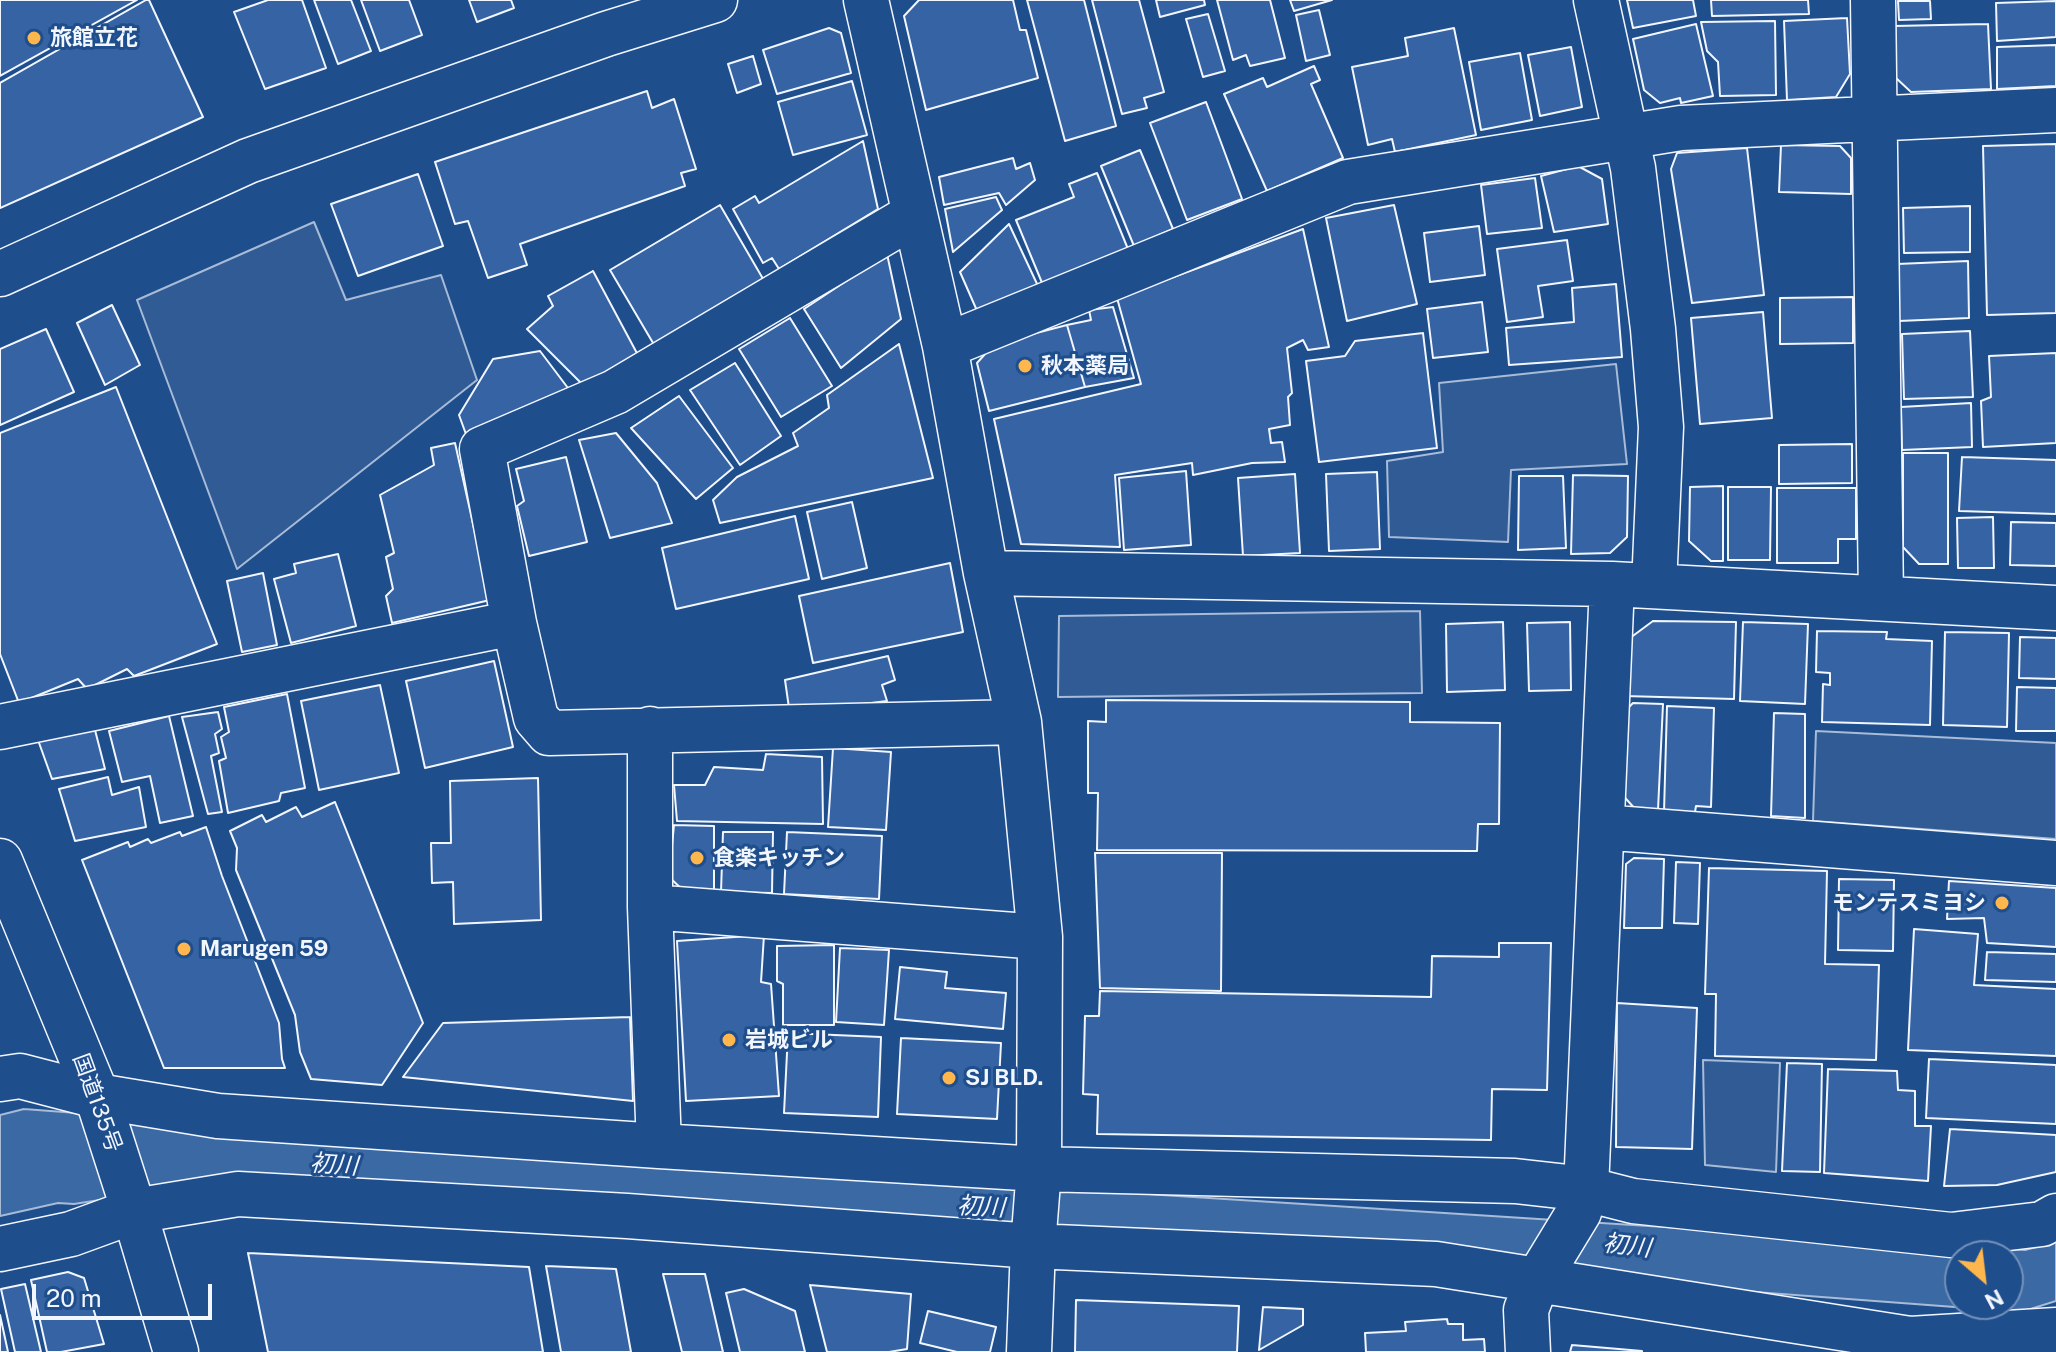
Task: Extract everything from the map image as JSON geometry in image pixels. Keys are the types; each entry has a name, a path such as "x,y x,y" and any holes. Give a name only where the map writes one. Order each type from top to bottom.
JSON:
{"main road":[{"path":"0,274 248,161 606,34 715,0"},
{"path":"866,0 945,346 986,573 1019,722 1040,937 1039,1169 1029,1352"},
{"path":"1528,1352 1526,1310 1537,1281 1579,1212 1586,1189 1602,827 1633,585 1661,427 1653,329 1633,168 1596,0"},
{"path":"1873,0 1881,598"},
{"path":"945,346 1348,182 1681,128 2056,110"},
{"path":"914,215 615,392 482,449 514,623 536,718 549,733 1019,722"},
{"path":"986,573 1633,585 2056,608"},
{"path":"0,727 514,623"},
{"path":"650,729 650,907 659,1146"},
{"path":"1602,827 2056,863"},
{"name":"国道135号","path":"0,861 97,1096 176,1352"},
{"path":"650,907 1040,937"},
{"path":"0,1079 20,1076 97,1096 218,1116 1039,1169 1515,1181 1586,1189 1633,1201 1951,1235 2042,1224 2056,1216"},
{"path":"0,1249 71,1234 134,1211 238,1194 627,1216 1033,1246 1436,1264 1910,1339 2056,1330"}],"shaded area":[{"path":"314,222 346,300 441,275 477,380 237,569 137,300"},
{"path":"1616,364 1627,464 1511,470 1508,542 1389,537 1387,461 1443,452 1439,383"},
{"path":"1420,611 1422,693 1058,697 1059,616"},
{"path":"1816,731 2056,743 2056,839 1813,821"},
{"path":"1703,1060 1780,1063 1776,1172 1705,1165"}],"water":[{"name":"初川","path":"24,1109 1162,1195 1944,1245 1944,1306 240,1178 74,1204 58,1203 0,1216 0,1115"},
{"path":"2056,1242 2056,1301 2024,1311 2024,1250"}],"building":[{"name":"旅館立花","path":"0,0 137,0 0,76"},
{"path":"149,0 203,117 0,208 0,83"},
{"path":"268,0 302,0 326,68 265,89 234,12"},
{"path":"314,0 351,0 371,51 338,64"},
{"path":"361,0 409,0 422,35 380,51"},
{"path":"469,0 511,0 514,8 477,22"},
{"path":"919,0 1013,0 1020,30 1026,30 1038,78 926,110 904,16"},
{"path":"1027,0 1084,0 1116,126 1065,141"},
{"path":"1092,0 1139,0 1164,92 1144,98 1147,108 1122,114"},
{"path":"1156,0 1204,0 1205,5 1160,17"},
{"path":"1217,0 1270,0 1285,58 1250,66 1246,55 1233,60"},
{"path":"1290,0 1332,0 1294,11"},
{"path":"1627,0 1693,0 1696,16 1633,28"},
{"path":"1711,0 1808,0 1809,14 1712,16"},
{"path":"1898,1 1930,1 1931,19 1899,20"},
{"path":"2056,1 2056,37 1997,41 1996,3"},
{"path":"1319,10 1330,55 1306,61 1296,15"},
{"path":"1208,14 1225,71 1203,77 1186,19"},
{"path":"1847,18 1850,74 1836,97 1787,100 1784,21"},
{"path":"1775,21 1776,95 1720,96 1718,62 1707,51 1701,22"},
{"path":"1696,24 1713,96 1681,103 1680,98 1660,103 1644,90 1633,39"},
{"path":"1988,24 1991,89 1911,92 1896,78 1894,26"},
{"path":"829,28 841,33 851,73 777,94 763,50"},
{"path":"1454,28 1476,135 1395,152 1392,139 1368,145 1352,67 1408,56 1405,38"},
{"path":"2056,45 2056,86 1997,89 1997,47"},
{"path":"1571,47 1582,107 1540,116 1528,55"},
{"path":"1520,53 1532,120 1481,130 1469,62"},
{"path":"753,56 761,84 737,93 728,64"},
{"path":"1314,66 1320,80 1311,84 1343,158 1267,191 1224,94 1263,78 1267,87"},
{"path":"852,81 867,135 793,155 778,102"},
{"path":"647,91 652,108 674,99 696,169 681,173 685,186 520,244 527,265 488,278 468,221 455,224 435,162"},
{"path":"1206,102 1242,199 1187,220 1150,123"},
{"path":"863,141 878,209 779,269 772,258 763,263 733,209 755,196 759,203"},
{"path":"2056,144 2056,313 1987,315 1983,146"},
{"path":"1781,145 1840,146 1851,158 1851,194 1779,192"},
{"path":"1747,148 1764,295 1692,303 1671,169 1677,153"},
{"path":"1140,150 1173,229 1134,246 1101,166"},
{"path":"1013,158 1016,169 1030,163 1035,180 1006,205 999,193 944,205 939,177"},
{"path":"1578,166 1602,179 1608,224 1554,232 1541,176"},
{"path":"1097,173 1130,254 1045,290 1016,220 1074,197 1069,184"},
{"path":"418,174 443,246 358,276 331,204"},
{"path":"1535,178 1542,228 1487,234 1481,185"},
{"path":"996,197 1002,210 953,252 945,209"},
{"path":"720,205 766,284 656,348 610,270"},
{"path":"1394,205 1417,304 1347,321 1326,218"},
{"path":"1970,206 1970,252 1904,253 1903,208"},
{"path":"1009,224 1038,286 978,313 960,272"},
{"path":"1479,226 1485,275 1430,282 1424,233"},
{"path":"1303,229 1329,347 1308,350 1303,340 1287,348 1292,393 1288,397 1290,425 1269,429 1271,443 1282,442 1285,462 1252,463 1193,475 1192,463 1115,475 1120,547 1021,544 994,419 1141,384 1117,298"},
{"path":"1567,240 1573,281 1538,286 1543,317 1507,322 1497,249"},
{"path":"887,254 901,319 841,368 804,309"},
{"path":"1968,261 1969,318 1899,321 1897,264"},
{"path":"593,271 639,357 588,390 527,329 553,306 548,296"},
{"path":"1616,284 1622,357 1509,365 1506,328 1574,322 1572,288"},
{"path":"1853,297 1853,343 1780,344 1780,298"},
{"path":"1482,302 1488,352 1433,358 1427,309"},
{"path":"112,305 140,365 105,385 77,323"},
{"path":"1113,307 1134,378 1085,387 1067,325 1091,320 1089,310"},
{"path":"1763,312 1772,418 1700,424 1691,318"},
{"path":"790,318 832,386 781,417 739,349"},
{"path":"1067,325 1085,387 989,411 977,363 994,344"},
{"path":"46,329 74,392 0,425 0,349"},
{"path":"1970,331 1973,397 1904,399 1902,334"},
{"path":"1423,333 1437,448 1319,462 1306,361 1345,356 1355,341"},
{"path":"899,344 933,478 720,523 713,500 737,477 798,446 793,433 829,408 827,395"},
{"path":"540,351 574,396 467,437 459,415 493,359"},
{"path":"2056,353 2056,443 1983,447 1981,401 1991,397 1989,356"},
{"path":"735,363 781,436 740,465 690,390"},
{"path":"116,387 217,644 134,676 127,669 87,689 78,679 19,703 0,654 0,433"},
{"path":"679,396 733,468 696,499 631,428"},
{"path":"1971,403 1972,447 1902,450 1901,407"},
{"path":"616,433 657,483 672,523 610,538 579,440"},
{"path":"455,443 490,600 392,623 386,596 393,589 386,557 394,553 380,495 434,465 431,448"},
{"path":"1852,444 1852,483 1779,484 1779,445"},
{"path":"1903,453 1948,453 1948,564 1919,564 1903,547"},
{"path":"566,457 587,542 529,556 517,506 524,501 516,469"},
{"path":"1962,457 2056,460 2056,514 1959,511"},
{"path":"1186,471 1191,545 1124,550 1119,478"},
{"path":"1377,472 1380,549 1329,551 1326,474"},
{"path":"1295,474 1300,553 1243,556 1238,478"},
{"path":"1573,475 1628,476 1627,537 1610,553 1571,554"},
{"path":"1519,476 1563,476 1566,548 1518,550"},
{"path":"1723,486 1723,561 1711,561 1689,541 1690,487"},
{"path":"1728,487 1771,487 1770,560 1728,560"},
{"path":"1777,488 1856,488 1856,539 1838,539 1838,563 1777,563"},
{"path":"852,502 867,568 822,579 807,512"},
{"path":"795,516 809,579 676,609 662,548"},
{"path":"1993,517 1994,568 1958,568 1957,518"},
{"path":"2011,522 2056,523 2056,566 2010,565"},
{"path":"338,554 356,626 291,643 274,579 296,573 294,564"},
{"path":"950,563 963,632 813,663 799,596"},
{"path":"263,573 277,645 242,652 227,581"},
{"path":"1653,621 1736,622 1734,699 1624,696 1626,641"},
{"path":"1503,622 1505,690 1447,692 1446,624"},
{"path":"1570,622 1571,690 1529,691 1527,623"},
{"path":"1743,622 1808,624 1805,704 1740,701"},
{"path":"1817,631 1887,632 1886,639 1932,641 1930,725 1822,722 1823,684 1830,685 1830,673 1816,672"},
{"path":"1945,632 2009,633 2007,727 1943,725"},
{"path":"2020,637 2056,638 2056,679 2019,678"},
{"path":"888,656 895,680 882,685 887,701 840,707 789,708 785,680"},
{"path":"494,661 513,747 425,768 406,681"},
{"path":"380,685 399,773 319,790 301,701"},
{"path":"2017,687 2056,688 2056,731 2016,731"},
{"path":"287,694 305,788 281,793 279,801 228,813 219,761 226,758 221,737 229,732 224,707"},
{"path":"1106,700 1410,702 1410,722 1500,723 1499,824 1478,824 1477,851 1097,850 1098,793 1088,793 1088,721 1106,722"},
{"path":"1633,703 1663,704 1658,810 1636,810 1619,791 1625,711"},
{"path":"1667,706 1714,708 1711,807 1696,806 1695,812 1664,812"},
{"path":"218,712 222,729 215,734 219,753 211,756 222,812 208,814 182,717"},
{"path":"1774,713 1805,714 1805,818 1771,816"},
{"path":"169,716 193,816 160,823 150,776 122,782 109,731"},
{"path":"95,730 105,769 52,779 38,740"},
{"path":"833,748 891,752 886,830 828,827"},
{"path":"766,754 822,757 823,824 677,821 674,785 705,785 714,767 763,770"},
{"path":"108,777 112,795 139,787 146,827 75,841 59,789"},
{"path":"538,778 541,920 454,924 453,882 432,883 431,843 451,843 450,781"},
{"path":"335,802 423,1023 382,1085 311,1079 300,1052 295,1015 236,870 237,848 230,831 262,815 266,822 296,807 302,817"},
{"path":"674,825 714,826 714,892 685,892 669,877"},
{"name":"Marugen 59","path":"206,827 279,1023 285,1068 164,1068 82,860 128,842 130,847 148,839 151,843 180,832 182,836"},
{"path":"723,832 773,832 772,893 721,892"},
{"path":"787,832 882,836 879,899 784,894"},
{"path":"1095,853 1222,853 1221,991 1100,988"},
{"path":"1634,858 1664,859 1662,928 1624,928 1626,864"},
{"path":"1676,862 1700,863 1698,924 1674,923"},
{"path":"1709,868 1827,871 1825,964 1879,965 1876,1060 1715,1056 1716,994 1705,994"},
{"path":"1839,879 1894,880 1893,951 1838,950"},
{"name":"モンテスミヨシ","path":"1949,881 2056,888 2056,947 1987,943 1984,918 1947,919"},
{"path":"1914,929 1978,934 1974,985 2056,989 2056,1056 1908,1050"},
{"name":"岩城ビル","path":"764,935 761,982 771,984 779,1096 686,1101 677,941"},
{"path":"1499,943 1551,943 1547,1090 1492,1089 1491,1140 1097,1134 1098,1095 1083,1094 1085,1016 1099,1016 1100,991 1431,997 1432,956 1499,957"},
{"path":"834,945 834,1025 783,1025 783,984 777,981 777,946"},
{"path":"840,948 889,950 884,1025 836,1022"},
{"path":"1987,952 2056,954 2056,982 1985,980"},
{"path":"900,967 947,972 945,988 1006,993 1003,1029 895,1019"},
{"path":"1617,1003 1697,1008 1692,1149 1616,1147"},
{"path":"630,1017 633,1101 403,1077 443,1023"},
{"path":"788,1033 881,1037 878,1117 784,1113"},
{"name":"SJ BLD.","path":"901,1038 1001,1043 997,1119 897,1114"},
{"path":"1929,1059 2056,1065 2056,1124 1926,1118"},
{"path":"1787,1063 1822,1064 1820,1172 1782,1171"},
{"path":"1828,1069 1897,1071 1898,1090 1915,1091 1915,1126 1931,1126 1928,1181 1824,1173"},
{"path":"1950,1129 2056,1135 2056,1172 1997,1185 1944,1186"},
{"path":"248,1253 529,1267 543,1352 268,1352"},
{"path":"546,1266 616,1269 631,1352 561,1352"},
{"path":"68,1272 84,1278 104,1344 47,1352 31,1280"},
{"path":"663,1274 705,1274 723,1352 682,1352"},
{"path":"25,1284 41,1352 15,1352 1,1289"},
{"path":"810,1285 911,1294 907,1349 827,1352"},
{"path":"744,1289 795,1311 805,1352 740,1352 726,1293"},
{"path":"1076,1300 1239,1306 1237,1352 1075,1352"},
{"path":"1263,1307 1303,1309 1303,1325 1259,1350"},
{"path":"928,1311 996,1327 990,1352 957,1352 920,1343"},
{"path":"0,1315 8,1352 0,1352"},
{"path":"1447,1319 1448,1324 1463,1324 1463,1340 1484,1339 1485,1352 1366,1352 1365,1333 1406,1331 1405,1322"},
{"path":"1572,1345 1642,1351 1642,1352 1570,1352"}],"place":[{"name":"旅館立花","path":"34,38"},
{"name":"秋本薬局","path":"1025,366"},
{"name":"食楽キッチン","path":"697,858"},
{"name":"モンテスミヨシ","path":"2002,903"},
{"name":"Marugen 59","path":"184,949"},
{"name":"岩城ビル","path":"729,1040"},
{"name":"SJ BLD.","path":"949,1078"}]}
